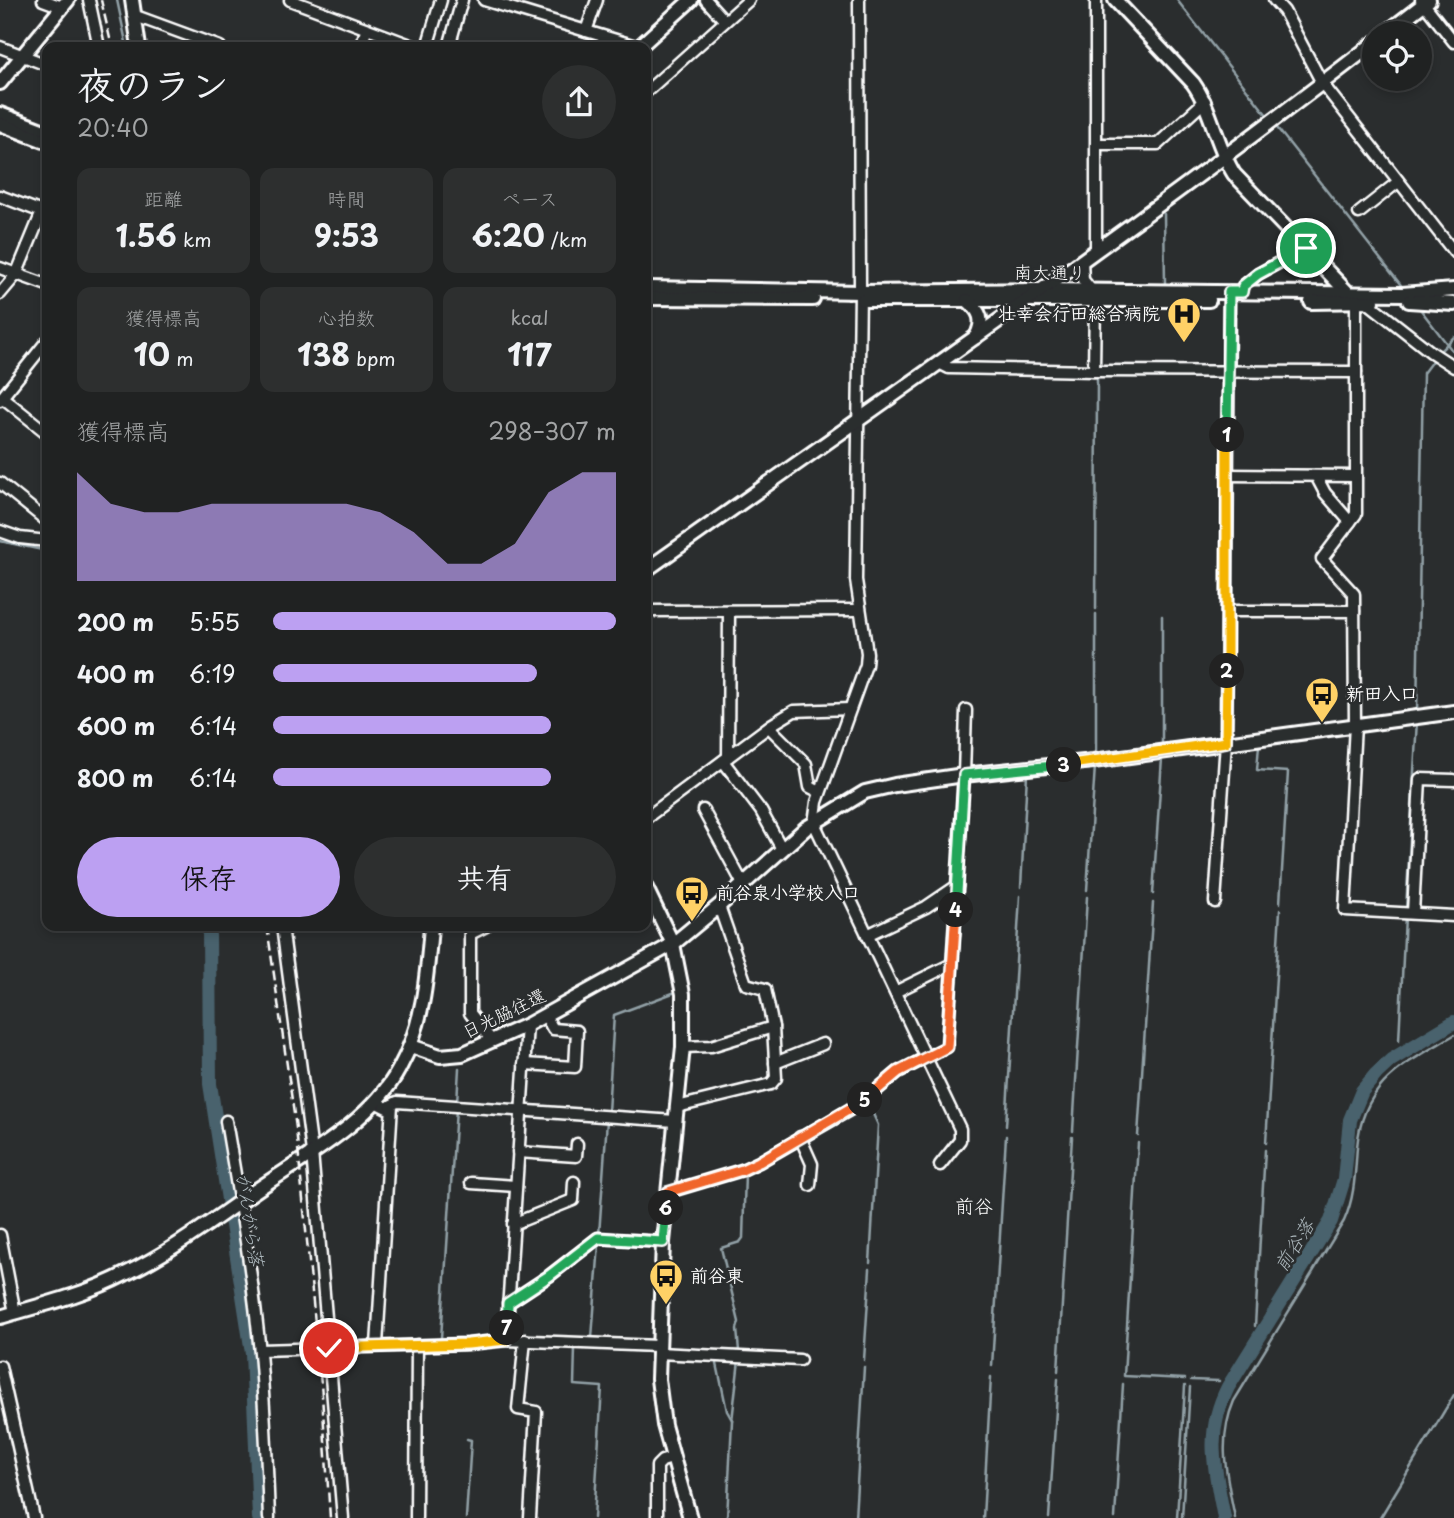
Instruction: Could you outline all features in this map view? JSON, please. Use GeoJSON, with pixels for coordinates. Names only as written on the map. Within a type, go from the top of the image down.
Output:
{"type":"FeatureCollection","features":[{"type":"Feature","properties":{"kind":"street"},"geometry":{"type":"LineString","coordinates":[[0,83],[65,4],[43,0]]}},
{"type":"Feature","properties":{"kind":"street"},"geometry":{"type":"LineString","coordinates":[[89,0],[98,42]]}},
{"type":"Feature","properties":{"kind":"street"},"geometry":{"type":"LineString","coordinates":[[132,0],[138,42]]}},
{"type":"Feature","properties":{"kind":"street"},"geometry":{"type":"LineString","coordinates":[[289,0],[402,42]]}},
{"type":"Feature","properties":{"kind":"street"},"geometry":{"type":"LineString","coordinates":[[428,42],[441,0]]}},
{"type":"Feature","properties":{"kind":"street"},"geometry":{"type":"LineString","coordinates":[[450,42],[462,0]]}},
{"type":"Feature","properties":{"kind":"street"},"geometry":{"type":"LineString","coordinates":[[484,0],[622,42]]}},
{"type":"Feature","properties":{"kind":"street"},"geometry":{"type":"LineString","coordinates":[[586,31],[597,0]]}},
{"type":"Feature","properties":{"kind":"street"},"geometry":{"type":"LineString","coordinates":[[645,42],[691,0]]}},
{"type":"Feature","properties":{"kind":"street"},"geometry":{"type":"LineString","coordinates":[[706,0],[725,21]]}},
{"type":"Feature","properties":{"kind":"street"},"geometry":{"type":"LineString","coordinates":[[651,88],[749,0]]}},
{"type":"Feature","properties":{"kind":"street"},"geometry":{"type":"LineString","coordinates":[[859,0],[860,296],[856,580],[867,653],[866,664],[820,792],[814,823],[960,1129],[960,1140],[940,1165]]}},
{"type":"Feature","properties":{"kind":"street"},"geometry":{"type":"LineString","coordinates":[[1096,251],[1097,0]]}},
{"type":"Feature","properties":{"kind":"street"},"geometry":{"type":"LineString","coordinates":[[1115,0],[1194,83],[1205,101],[1224,158],[1234,174],[1357,299],[1454,367]]}},
{"type":"Feature","properties":{"kind":"street"},"geometry":{"type":"LineString","coordinates":[[1274,0],[1284,11],[1322,83],[1454,252]]}},
{"type":"Feature","properties":{"kind":"street"},"geometry":{"type":"LineString","coordinates":[[1401,21],[1425,1],[1454,42]]}},
{"type":"Feature","properties":{"kind":"street"},"geometry":{"type":"LineString","coordinates":[[132,15],[206,42]]}},
{"type":"Feature","properties":{"kind":"street"},"geometry":{"type":"LineString","coordinates":[[362,42],[367,29]]}},
{"type":"Feature","properties":{"kind":"street"},"geometry":{"type":"LineString","coordinates":[[0,47],[42,63]]}},
{"type":"Feature","properties":{"kind":"street"},"geometry":{"type":"LineString","coordinates":[[651,566],[1096,251],[1224,158],[1362,52]]}},
{"type":"Feature","properties":{"kind":"street"},"geometry":{"type":"LineString","coordinates":[[1097,144],[1158,144],[1205,101]]}},
{"type":"Feature","properties":{"kind":"street"},"geometry":{"type":"LineString","coordinates":[[0,114],[42,130]]}},
{"type":"Feature","properties":{"kind":"street"},"geometry":{"type":"LineString","coordinates":[[0,124],[42,140]]}},
{"type":"Feature","properties":{"kind":"street"},"geometry":{"type":"LineString","coordinates":[[1359,213],[1398,182]]}},
{"type":"Feature","properties":{"kind":"street"},"geometry":{"type":"LineString","coordinates":[[0,197],[42,212]]}},
{"type":"Feature","properties":{"kind":"street"},"geometry":{"type":"LineString","coordinates":[[0,294],[16,275],[42,219]]}},
{"type":"Feature","properties":{"kind":"street"},"geometry":{"type":"LineString","coordinates":[[1215,902],[1226,742],[1227,372],[1233,295],[1258,274],[1306,248]]}},
{"type":"Feature","properties":{"kind":"street"},"geometry":{"type":"LineString","coordinates":[[1082,261],[1083,280],[1093,295],[1094,371]]}},
{"type":"Feature","properties":{"kind":"street"},"geometry":{"type":"LineString","coordinates":[[0,268],[42,283]]}},
{"type":"Feature","properties":{"kind":"street","name":"南大通り"},"geometry":{"type":"LineString","coordinates":[[651,288],[967,300],[1027,300],[1093,295],[1233,295],[1357,299],[1410,297],[1454,290]]}},
{"type":"Feature","properties":{"kind":"street","name":"南大通り"},"geometry":{"type":"LineString","coordinates":[[651,298],[860,296],[1041,290],[1093,295]]}},
{"type":"Feature","properties":{"kind":"street","name":"南大通り"},"geometry":{"type":"LineString","coordinates":[[1357,299],[1410,297],[1454,304]]}},
{"type":"Feature","properties":{"kind":"street"},"geometry":{"type":"LineString","coordinates":[[1357,299],[1356,514],[1322,559],[1354,594],[1355,725],[1345,910],[1454,916]]}},
{"type":"Feature","properties":{"kind":"street"},"geometry":{"type":"LineString","coordinates":[[967,300],[979,313],[982,321],[976,337]]}},
{"type":"Feature","properties":{"kind":"street"},"geometry":{"type":"LineString","coordinates":[[42,350],[1,399],[42,429]]}},
{"type":"Feature","properties":{"kind":"street"},"geometry":{"type":"LineString","coordinates":[[939,363],[949,368],[1356,372]]}},
{"type":"Feature","properties":{"kind":"street"},"geometry":{"type":"LineString","coordinates":[[1227,475],[1356,476]]}},
{"type":"Feature","properties":{"kind":"street"},"geometry":{"type":"LineString","coordinates":[[1316,476],[1325,493],[1350,522]]}},
{"type":"Feature","properties":{"kind":"street"},"geometry":{"type":"LineString","coordinates":[[0,483],[42,517]]}},
{"type":"Feature","properties":{"kind":"street"},"geometry":{"type":"LineString","coordinates":[[0,531],[20,538],[42,540]]}},
{"type":"Feature","properties":{"kind":"street"},"geometry":{"type":"LineString","coordinates":[[651,611],[859,610]]}},
{"type":"Feature","properties":{"kind":"street"},"geometry":{"type":"LineString","coordinates":[[729,611],[726,759],[761,811],[782,849]]}},
{"type":"Feature","properties":{"kind":"street"},"geometry":{"type":"LineString","coordinates":[[1227,611],[1354,611]]}},
{"type":"Feature","properties":{"kind":"street"},"geometry":{"type":"LineString","coordinates":[[651,814],[794,711],[850,709]]}},
{"type":"Feature","properties":{"kind":"street"},"geometry":{"type":"LineString","coordinates":[[668,1192],[742,1170],[860,1104],[898,1072],[947,1047],[964,775],[965,710]]}},
{"type":"Feature","properties":{"kind":"street","name":"日光脇往還"},"geometry":{"type":"LineString","coordinates":[[411,1046],[446,1057],[462,1054],[527,1025],[673,944],[814,823],[866,792],[964,775],[1093,761],[1454,712]]}},
{"type":"Feature","properties":{"kind":"street"},"geometry":{"type":"LineString","coordinates":[[769,727],[806,764],[810,787],[820,792]]}},
{"type":"Feature","properties":{"kind":"street"},"geometry":{"type":"LineString","coordinates":[[1408,913],[1420,779],[1454,780]]}},
{"type":"Feature","properties":{"kind":"street"},"geometry":{"type":"LineString","coordinates":[[703,810],[744,884]]}},
{"type":"Feature","properties":{"kind":"street"},"geometry":{"type":"LineString","coordinates":[[867,935],[926,907],[957,886]]}},
{"type":"Feature","properties":{"kind":"street"},"geometry":{"type":"LineString","coordinates":[[651,898],[673,944],[683,995],[683,1047],[663,1242],[658,1349],[660,1399],[672,1458],[690,1518]]}},
{"type":"Feature","properties":{"kind":"street"},"geometry":{"type":"LineString","coordinates":[[677,1107],[771,1084],[776,1078],[773,1027],[765,989],[746,984],[719,906]]}},
{"type":"Feature","properties":{"kind":"street"},"geometry":{"type":"LineString","coordinates":[[283,931],[312,1152],[343,1518]]}},
{"type":"Feature","properties":{"kind":"street"},"geometry":{"type":"LineString","coordinates":[[0,1317],[125,1275],[237,1203],[355,1121],[375,1102],[398,1071],[411,1046],[422,1012],[430,931]]}},
{"type":"Feature","properties":{"kind":"street"},"geometry":{"type":"LineString","coordinates":[[470,931],[470,1013],[492,1041]]}},
{"type":"Feature","properties":{"kind":"street"},"geometry":{"type":"LineString","coordinates":[[895,992],[952,964]]}},
{"type":"Feature","properties":{"kind":"street"},"geometry":{"type":"LineString","coordinates":[[524,1064],[575,1067],[577,1031],[553,1029],[545,1014]]}},
{"type":"Feature","properties":{"kind":"street"},"geometry":{"type":"LineString","coordinates":[[506,1340],[527,1025]]}},
{"type":"Feature","properties":{"kind":"street"},"geometry":{"type":"LineString","coordinates":[[683,1047],[711,1046],[773,1027]]}},
{"type":"Feature","properties":{"kind":"street"},"geometry":{"type":"LineString","coordinates":[[775,1063],[822,1044]]}},
{"type":"Feature","properties":{"kind":"street"},"geometry":{"type":"LineString","coordinates":[[375,1102],[387,1108],[397,1101],[675,1121]]}},
{"type":"Feature","properties":{"kind":"street"},"geometry":{"type":"LineString","coordinates":[[377,1345],[392,1105]]}},
{"type":"Feature","properties":{"kind":"street"},"geometry":{"type":"LineString","coordinates":[[226,1121],[260,1350],[269,1518]]}},
{"type":"Feature","properties":{"kind":"street"},"geometry":{"type":"LineString","coordinates":[[800,1137],[812,1164],[810,1185]]}},
{"type":"Feature","properties":{"kind":"street"},"geometry":{"type":"LineString","coordinates":[[518,1153],[576,1156],[577,1144]]}},
{"type":"Feature","properties":{"kind":"street"},"geometry":{"type":"LineString","coordinates":[[513,1224],[573,1200],[574,1182]]}},
{"type":"Feature","properties":{"kind":"street"},"geometry":{"type":"LineString","coordinates":[[471,1183],[516,1186]]}},
{"type":"Feature","properties":{"kind":"street"},"geometry":{"type":"LineString","coordinates":[[508,1303],[549,1276],[598,1238],[663,1242]]}},
{"type":"Feature","properties":{"kind":"street"},"geometry":{"type":"LineString","coordinates":[[1,1241],[15,1313]]}},
{"type":"Feature","properties":{"kind":"street"},"geometry":{"type":"LineString","coordinates":[[260,1350],[525,1340],[800,1360]]}},
{"type":"Feature","properties":{"kind":"street"},"geometry":{"type":"LineString","coordinates":[[525,1340],[518,1409],[537,1412],[530,1518]]}},
{"type":"Feature","properties":{"kind":"street"},"geometry":{"type":"LineString","coordinates":[[416,1518],[417,1345]]}},
{"type":"Feature","properties":{"kind":"street"},"geometry":{"type":"LineString","coordinates":[[0,1366],[34,1518]]}},
{"type":"Feature","properties":{"kind":"street"},"geometry":{"type":"LineString","coordinates":[[657,1518],[657,1466],[672,1458]]}},
{"type":"Feature","properties":{"kind":"waterway","name":"がんがら落"},"geometry":{"type":"LineString","coordinates":[[117,0],[126,42]]}},
{"type":"Feature","properties":{"kind":"waterway"},"geometry":{"type":"LineString","coordinates":[[1177,0],[1270,119]]}},
{"type":"Feature","properties":{"kind":"waterway"},"geometry":{"type":"LineString","coordinates":[[1101,76],[1101,108]]}},
{"type":"Feature","properties":{"kind":"waterway"},"geometry":{"type":"LineString","coordinates":[[1274,124],[1404,289]]}},
{"type":"Feature","properties":{"kind":"waterway"},"geometry":{"type":"LineString","coordinates":[[1164,214],[1165,284]]}},
{"type":"Feature","properties":{"kind":"waterway"},"geometry":{"type":"LineString","coordinates":[[1417,305],[1454,353]]}},
{"type":"Feature","properties":{"kind":"waterway"},"geometry":{"type":"LineString","coordinates":[[1099,334],[1099,367]]}},
{"type":"Feature","properties":{"kind":"waterway"},"geometry":{"type":"LineString","coordinates":[[1439,352],[1454,337]]}},
{"type":"Feature","properties":{"kind":"waterway"},"geometry":{"type":"LineString","coordinates":[[1417,714],[1423,373],[1435,357]]}},
{"type":"Feature","properties":{"kind":"waterway"},"geometry":{"type":"LineString","coordinates":[[1096,609],[1097,377]]}},
{"type":"Feature","properties":{"kind":"waterway"},"geometry":{"type":"LineString","coordinates":[[0,541],[42,550]]}},
{"type":"Feature","properties":{"kind":"waterway"},"geometry":{"type":"LineString","coordinates":[[1096,614],[1096,754]]}},
{"type":"Feature","properties":{"kind":"waterway"},"geometry":{"type":"LineString","coordinates":[[1162,616],[1162,746]]}},
{"type":"Feature","properties":{"kind":"waterway"},"geometry":{"type":"LineString","coordinates":[[1406,909],[1417,720]]}},
{"type":"Feature","properties":{"kind":"waterway"},"geometry":{"type":"LineString","coordinates":[[1259,745],[1257,770],[1288,772],[1280,903]]}},
{"type":"Feature","properties":{"kind":"waterway"},"geometry":{"type":"LineString","coordinates":[[1153,894],[1162,758]]}},
{"type":"Feature","properties":{"kind":"waterway"},"geometry":{"type":"LineString","coordinates":[[1087,890],[1095,766]]}},
{"type":"Feature","properties":{"kind":"waterway"},"geometry":{"type":"LineString","coordinates":[[1021,887],[1027,774]]}},
{"type":"Feature","properties":{"kind":"waterway"},"geometry":{"type":"LineString","coordinates":[[1006,1126],[1020,896]]}},
{"type":"Feature","properties":{"kind":"waterway"},"geometry":{"type":"LineString","coordinates":[[1073,1131],[1087,897]]}},
{"type":"Feature","properties":{"kind":"waterway"},"geometry":{"type":"LineString","coordinates":[[1138,1136],[1153,903]]}},
{"type":"Feature","properties":{"kind":"waterway"},"geometry":{"type":"LineString","coordinates":[[1266,1143],[1280,910]]}},
{"type":"Feature","properties":{"kind":"waterway"},"geometry":{"type":"LineString","coordinates":[[1399,1041],[1405,916]]}},
{"type":"Feature","properties":{"kind":"waterway","name":"がんがら落"},"geometry":{"type":"LineString","coordinates":[[209,931],[210,1084],[252,1353],[259,1518]]}},
{"type":"Feature","properties":{"kind":"waterway"},"geometry":{"type":"LineString","coordinates":[[608,1112],[614,1015],[673,993]]}},
{"type":"Feature","properties":{"kind":"waterway","name":"前谷落"},"geometry":{"type":"LineString","coordinates":[[1224,1518],[1214,1452],[1216,1420],[1221,1404],[1228,1387],[1331,1221],[1344,1179],[1350,1120],[1362,1091],[1391,1060],[1454,1022]]}},
{"type":"Feature","properties":{"kind":"waterway"},"geometry":{"type":"LineString","coordinates":[[1235,1518],[1225,1459],[1226,1430],[1234,1401],[1344,1221],[1352,1194],[1361,1125],[1377,1091],[1403,1066],[1454,1035]]}},
{"type":"Feature","properties":{"kind":"waterway"},"geometry":{"type":"LineString","coordinates":[[457,1103],[459,1068]]}},
{"type":"Feature","properties":{"kind":"waterway"},"geometry":{"type":"LineString","coordinates":[[868,1103],[878,1125],[870,1263]]}},
{"type":"Feature","properties":{"kind":"waterway"},"geometry":{"type":"LineString","coordinates":[[441,1338],[456,1109]]}},
{"type":"Feature","properties":{"kind":"waterway"},"geometry":{"type":"LineString","coordinates":[[599,1235],[607,1120]]}},
{"type":"Feature","properties":{"kind":"waterway"},"geometry":{"type":"LineString","coordinates":[[992,1366],[1006,1136]]}},
{"type":"Feature","properties":{"kind":"waterway"},"geometry":{"type":"LineString","coordinates":[[1058,1371],[1072,1137]]}},
{"type":"Feature","properties":{"kind":"waterway"},"geometry":{"type":"LineString","coordinates":[[1138,1143],[1124,1376],[1185,1379]]}},
{"type":"Feature","properties":{"kind":"waterway"},"geometry":{"type":"LineString","coordinates":[[1255,1326],[1265,1150]]}},
{"type":"Feature","properties":{"kind":"waterway"},"geometry":{"type":"LineString","coordinates":[[704,1351],[739,1351],[739,1322],[721,1248],[740,1242],[743,1238],[745,1173]]}},
{"type":"Feature","properties":{"kind":"waterway"},"geometry":{"type":"LineString","coordinates":[[592,1338],[599,1244]]}},
{"type":"Feature","properties":{"kind":"waterway"},"geometry":{"type":"LineString","coordinates":[[864,1360],[870,1269]]}},
{"type":"Feature","properties":{"kind":"waterway"},"geometry":{"type":"LineString","coordinates":[[455,1349],[518,1345]]}},
{"type":"Feature","properties":{"kind":"waterway"},"geometry":{"type":"LineString","coordinates":[[575,1347],[574,1385],[602,1387],[594,1518]]}},
{"type":"Feature","properties":{"kind":"waterway"},"geometry":{"type":"LineString","coordinates":[[597,1348],[649,1352]]}},
{"type":"Feature","properties":{"kind":"waterway"},"geometry":{"type":"LineString","coordinates":[[716,1359],[727,1411],[732,1420]]}},
{"type":"Feature","properties":{"kind":"waterway"},"geometry":{"type":"LineString","coordinates":[[727,1518],[732,1421],[739,1360]]}},
{"type":"Feature","properties":{"kind":"waterway"},"geometry":{"type":"LineString","coordinates":[[855,1518],[864,1367]]}},
{"type":"Feature","properties":{"kind":"waterway"},"geometry":{"type":"LineString","coordinates":[[983,1518],[991,1377]]}},
{"type":"Feature","properties":{"kind":"waterway"},"geometry":{"type":"LineString","coordinates":[[1049,1518],[1058,1379]]}},
{"type":"Feature","properties":{"kind":"waterway"},"geometry":{"type":"LineString","coordinates":[[1191,1380],[1219,1381]]}},
{"type":"Feature","properties":{"kind":"waterway"},"geometry":{"type":"LineString","coordinates":[[1115,1518],[1123,1384]]}},
{"type":"Feature","properties":{"kind":"waterway"},"geometry":{"type":"LineString","coordinates":[[1177,1518],[1185,1386]]}},
{"type":"Feature","properties":{"kind":"waterway"},"geometry":{"type":"LineString","coordinates":[[1182,1518],[1190,1387]]}},
{"type":"Feature","properties":{"kind":"waterway"},"geometry":{"type":"LineString","coordinates":[[1380,1518],[1454,1395]]}},
{"type":"Feature","properties":{"kind":"waterway"},"geometry":{"type":"LineString","coordinates":[[466,1518],[471,1440],[467,1439]]}},
{"type":"Feature","properties":{"kind":"railway"},"geometry":{"type":"LineString","coordinates":[[101,0],[111,42]]}},
{"type":"Feature","properties":{"kind":"railway"},"geometry":{"type":"LineString","coordinates":[[268,931],[296,1128],[322,1395],[330,1518]]}},
{"type":"Feature","properties":{"kind":"place","name":"壮幸会行田総合病院"},"geometry":{"type":"Point","coordinates":[1184,344]}},
{"type":"Feature","properties":{"kind":"place","name":"新田入口"},"geometry":{"type":"Point","coordinates":[1322,724]}},
{"type":"Feature","properties":{"kind":"place","name":"前谷泉小学校入口"},"geometry":{"type":"Point","coordinates":[692,923]}},
{"type":"Feature","properties":{"kind":"place","name":"前谷東"},"geometry":{"type":"Point","coordinates":[666,1306]}},
{"type":"Feature","properties":{"kind":"district","name":"前谷"},"geometry":{"type":"Point","coordinates":[974,1206]}},
{"type":"Feature","properties":{"kind":"route"},"geometry":{"type":"LineString","coordinates":[[329,1348],[468,1344],[506,1340],[508,1303],[549,1276],[598,1238],[663,1242],[668,1192],[742,1170],[759,1162],[860,1104],[898,1072],[947,1047],[964,775],[1093,761],[1226,742],[1229,292],[1242,292],[1243,286],[1258,274],[1306,248]]}}]}
